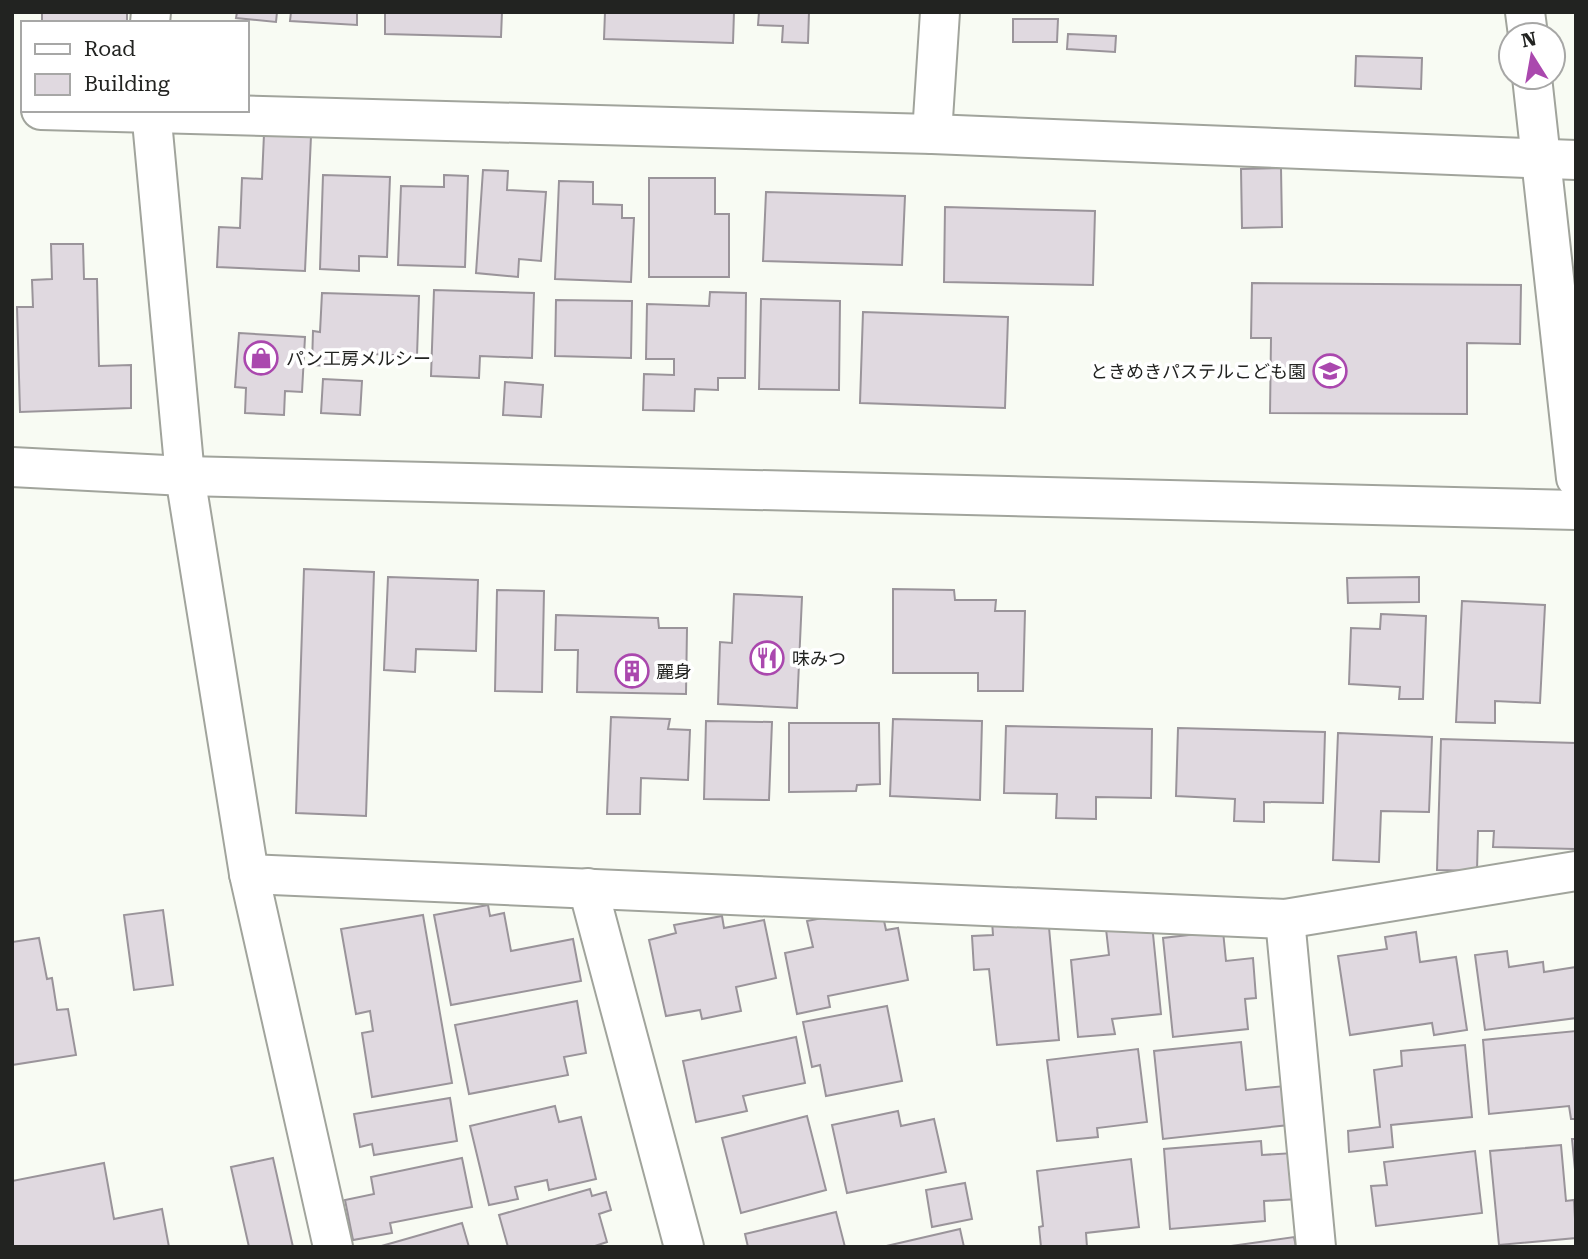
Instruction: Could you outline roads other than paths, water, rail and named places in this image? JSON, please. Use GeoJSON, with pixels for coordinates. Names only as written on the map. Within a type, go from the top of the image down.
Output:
{"type":"FeatureCollection","features":[{"type":"Feature","properties":{"kind":"street"},"geometry":{"type":"LineString","coordinates":[[932,134],[940,12]]}},
{"type":"Feature","properties":{"kind":"street"},"geometry":{"type":"LineString","coordinates":[[1537,91],[1559,160],[1576,478]]}},
{"type":"Feature","properties":{"kind":"street"},"geometry":{"type":"LineString","coordinates":[[114,112],[932,134],[1559,160]]}},
{"type":"Feature","properties":{"kind":"street"},"geometry":{"type":"LineString","coordinates":[[151,113],[185,476],[249,874],[333,1247]]}},
{"type":"Feature","properties":{"kind":"street"},"geometry":{"type":"LineString","coordinates":[[12,467],[185,476],[1576,510]]}},
{"type":"Feature","properties":{"kind":"street"},"geometry":{"type":"LineString","coordinates":[[249,874],[1285,919],[1576,871]]}},
{"type":"Feature","properties":{"kind":"street"},"geometry":{"type":"LineString","coordinates":[[589,888],[684,1247]]}},
{"type":"Feature","properties":{"kind":"street"},"geometry":{"type":"LineString","coordinates":[[1285,919],[1317,1247]]}},
{"type":"Feature","properties":{"kind":"place","name":"パン工房メルシー"},"geometry":{"type":"Point","coordinates":[261,358]}},
{"type":"Feature","properties":{"kind":"place","name":"ときめきパステルこども園"},"geometry":{"type":"Point","coordinates":[1330,371]}},
{"type":"Feature","properties":{"kind":"place","name":"味みつ"},"geometry":{"type":"Point","coordinates":[767,658]}},
{"type":"Feature","properties":{"kind":"place","name":"麗身"},"geometry":{"type":"Point","coordinates":[632,671]}}]}
